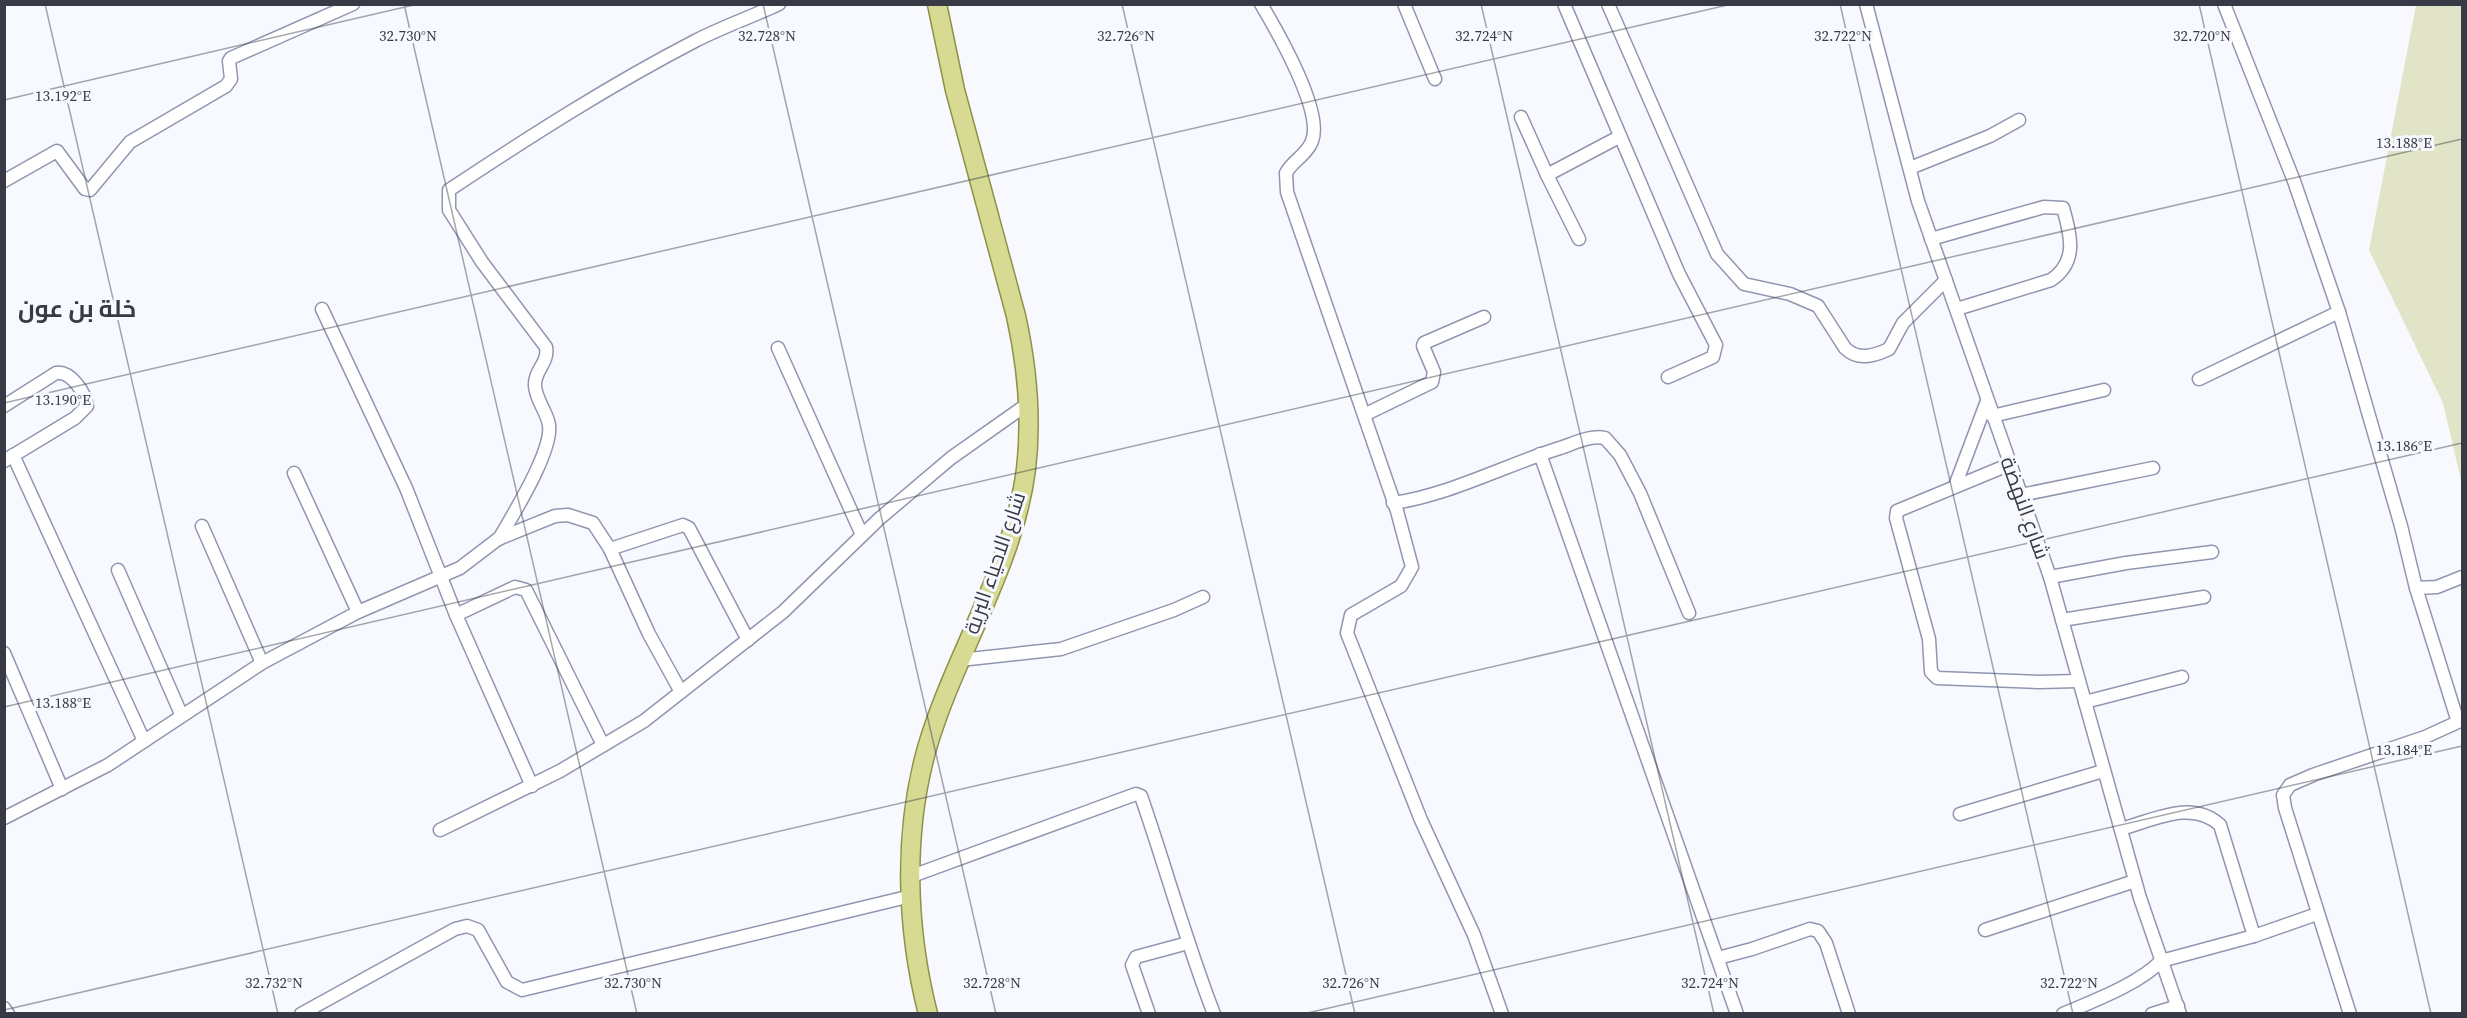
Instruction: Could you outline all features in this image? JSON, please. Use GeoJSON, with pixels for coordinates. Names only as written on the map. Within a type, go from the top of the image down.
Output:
{"type":"FeatureCollection","features":[{"type":"Feature","properties":{"kind":"main road","name":"شارع الاحياء البرية"},"geometry":{"type":"LineString","coordinates":[[928,1014],[917,970],[910,896],[917,792],[934,726],[994,578],[1017,506],[1026,470],[1029,403],[1022,344],[955,90],[937,4]]}},
{"type":"Feature","properties":{"kind":"street"},"geometry":{"type":"LineString","coordinates":[[4,181],[57,151],[86,189],[90,190],[130,142],[226,86],[232,76],[230,59],[353,4]]}},
{"type":"Feature","properties":{"kind":"street"},"geometry":{"type":"LineString","coordinates":[[498,539],[525,492],[545,449],[550,426],[535,387],[538,372],[547,354],[546,347],[482,262],[449,210],[449,190],[507,151],[633,75],[697,40],[779,4]]}},
{"type":"Feature","properties":{"kind":"street"},"geometry":{"type":"LineString","coordinates":[[1261,4],[1281,39],[1310,107],[1313,120],[1313,140],[1286,173],[1287,192],[1394,503],[1412,567],[1409,576],[1401,586],[1357,610],[1347,623],[1347,633],[1420,820],[1474,935],[1502,1014]]}},
{"type":"Feature","properties":{"kind":"street"},"geometry":{"type":"LineString","coordinates":[[1404,4],[1435,79]]}},
{"type":"Feature","properties":{"kind":"street"},"geometry":{"type":"LineString","coordinates":[[1564,4],[1679,274],[1716,345],[1713,357],[1668,377]]}},
{"type":"Feature","properties":{"kind":"street"},"geometry":{"type":"LineString","coordinates":[[1608,4],[1717,254],[1744,284],[1790,294],[1818,306],[1845,348],[1851,354],[1865,357],[1889,349],[1903,323],[1946,280]]}},
{"type":"Feature","properties":{"kind":"street","name":"شارع النهضة"},"geometry":{"type":"LineString","coordinates":[[1866,4],[1931,239],[1957,309],[2008,465],[2050,577],[2135,881],[2179,1010]]}},
{"type":"Feature","properties":{"kind":"street"},"geometry":{"type":"LineString","coordinates":[[2224,4],[2294,181],[2339,312],[2401,526],[2415,588],[2460,727],[2313,775],[2285,790],[2285,808],[2350,1014]]}},
{"type":"Feature","properties":{"kind":"street"},"geometry":{"type":"LineString","coordinates":[[1521,117],[1579,239]]}},
{"type":"Feature","properties":{"kind":"street"},"geometry":{"type":"LineString","coordinates":[[1910,168],[1981,140],[2019,120]]}},
{"type":"Feature","properties":{"kind":"street"},"geometry":{"type":"LineString","coordinates":[[1547,175],[1619,137]]}},
{"type":"Feature","properties":{"kind":"street"},"geometry":{"type":"LineString","coordinates":[[1931,239],[2044,207],[2063,208],[2071,248],[2068,262],[2061,273],[2051,280],[1957,309]]}},
{"type":"Feature","properties":{"kind":"street"},"geometry":{"type":"LineString","coordinates":[[322,309],[366,399],[442,575],[456,615],[532,786]]}},
{"type":"Feature","properties":{"kind":"street"},"geometry":{"type":"LineString","coordinates":[[2199,379],[2339,312]]}},
{"type":"Feature","properties":{"kind":"street"},"geometry":{"type":"LineString","coordinates":[[1364,415],[1432,382],[1434,372],[1423,346],[1424,343],[1484,317]]}},
{"type":"Feature","properties":{"kind":"street"},"geometry":{"type":"LineString","coordinates":[[778,348],[862,535]]}},
{"type":"Feature","properties":{"kind":"street"},"geometry":{"type":"LineString","coordinates":[[4,406],[56,373],[62,372],[68,374],[86,399],[87,406],[75,417],[9,458],[144,741]]}},
{"type":"Feature","properties":{"kind":"street"},"geometry":{"type":"LineString","coordinates":[[1992,416],[2104,390]]}},
{"type":"Feature","properties":{"kind":"street"},"geometry":{"type":"LineString","coordinates":[[1955,486],[1988,401]]}},
{"type":"Feature","properties":{"kind":"street"},"geometry":{"type":"LineString","coordinates":[[440,830],[532,786],[644,721],[783,612],[862,535],[951,458],[1029,403]]}},
{"type":"Feature","properties":{"kind":"street"},"geometry":{"type":"LineString","coordinates":[[1394,503],[1437,492],[1540,454],[1598,437],[1611,442],[1640,493],[1689,613]]}},
{"type":"Feature","properties":{"kind":"street"},"geometry":{"type":"LineString","coordinates":[[1540,454],[1737,1014]]}},
{"type":"Feature","properties":{"kind":"street"},"geometry":{"type":"LineString","coordinates":[[2008,465],[1897,511],[1896,518],[1929,639],[1932,676],[2039,682],[2078,681]]}},
{"type":"Feature","properties":{"kind":"street"},"geometry":{"type":"LineString","coordinates":[[2021,495],[2153,468]]}},
{"type":"Feature","properties":{"kind":"street"},"geometry":{"type":"LineString","coordinates":[[294,473],[358,612]]}},
{"type":"Feature","properties":{"kind":"street"},"geometry":{"type":"LineString","coordinates":[[4,818],[108,765],[181,714],[262,663],[358,612],[460,568],[498,539],[544,519],[568,515],[593,523],[610,549],[649,634],[681,692]]}},
{"type":"Feature","properties":{"kind":"street"},"geometry":{"type":"LineString","coordinates":[[610,549],[683,525],[689,528],[748,640]]}},
{"type":"Feature","properties":{"kind":"street"},"geometry":{"type":"LineString","coordinates":[[202,526],[262,663]]}},
{"type":"Feature","properties":{"kind":"street"},"geometry":{"type":"LineString","coordinates":[[2050,577],[2126,563],[2212,552]]}},
{"type":"Feature","properties":{"kind":"street"},"geometry":{"type":"LineString","coordinates":[[118,570],[181,714]]}},
{"type":"Feature","properties":{"kind":"street"},"geometry":{"type":"LineString","coordinates":[[2415,588],[2437,587],[2463,578]]}},
{"type":"Feature","properties":{"kind":"street"},"geometry":{"type":"LineString","coordinates":[[456,615],[515,587],[526,590],[603,745]]}},
{"type":"Feature","properties":{"kind":"street"},"geometry":{"type":"LineString","coordinates":[[960,660],[1060,649],[1174,610],[1203,597]]}},
{"type":"Feature","properties":{"kind":"street"},"geometry":{"type":"LineString","coordinates":[[2062,620],[2204,597]]}},
{"type":"Feature","properties":{"kind":"street"},"geometry":{"type":"LineString","coordinates":[[4,653],[62,789]]}},
{"type":"Feature","properties":{"kind":"street"},"geometry":{"type":"LineString","coordinates":[[2085,702],[2182,677]]}},
{"type":"Feature","properties":{"kind":"street"},"geometry":{"type":"LineString","coordinates":[[1960,814],[2103,771]]}},
{"type":"Feature","properties":{"kind":"street"},"geometry":{"type":"LineString","coordinates":[[912,876],[1136,794],[1141,796],[1188,943],[1214,1014]]}},
{"type":"Feature","properties":{"kind":"street"},"geometry":{"type":"LineString","coordinates":[[2121,829],[2189,811],[2211,817],[2220,825],[2254,936]]}},
{"type":"Feature","properties":{"kind":"street"},"geometry":{"type":"LineString","coordinates":[[1985,930],[2135,881]]}},
{"type":"Feature","properties":{"kind":"street"},"geometry":{"type":"LineString","coordinates":[[301,1014],[455,929],[467,926],[478,930],[507,982],[522,990],[910,896]]}},
{"type":"Feature","properties":{"kind":"street"},"geometry":{"type":"LineString","coordinates":[[2063,1014],[2100,998],[2153,969],[2161,961],[2254,936],[2317,914]]}},
{"type":"Feature","properties":{"kind":"street"},"geometry":{"type":"LineString","coordinates":[[1718,958],[1810,929],[1818,931],[1826,943],[1849,1014]]}},
{"type":"Feature","properties":{"kind":"street"},"geometry":{"type":"LineString","coordinates":[[1149,1014],[1132,965],[1133,961],[1136,957],[1188,943]]}},
{"type":"Feature","properties":{"kind":"street"},"geometry":{"type":"LineString","coordinates":[[4,1008],[8,1014]]}},
{"type":"Feature","properties":{"kind":"street"},"geometry":{"type":"LineString","coordinates":[[2152,1014],[2179,1010]]}},
{"type":"Feature","properties":{"kind":"green space"},"geometry":{"type":"Polygon","coordinates":[[[2416,5],[2462,5],[2462,485],[2443,403],[2369,250],[2416,5]]]}},
{"type":"Feature","properties":{"kind":"district","name":"خلة بن عون"},"geometry":{"type":"Point","coordinates":[77,309]}}]}
